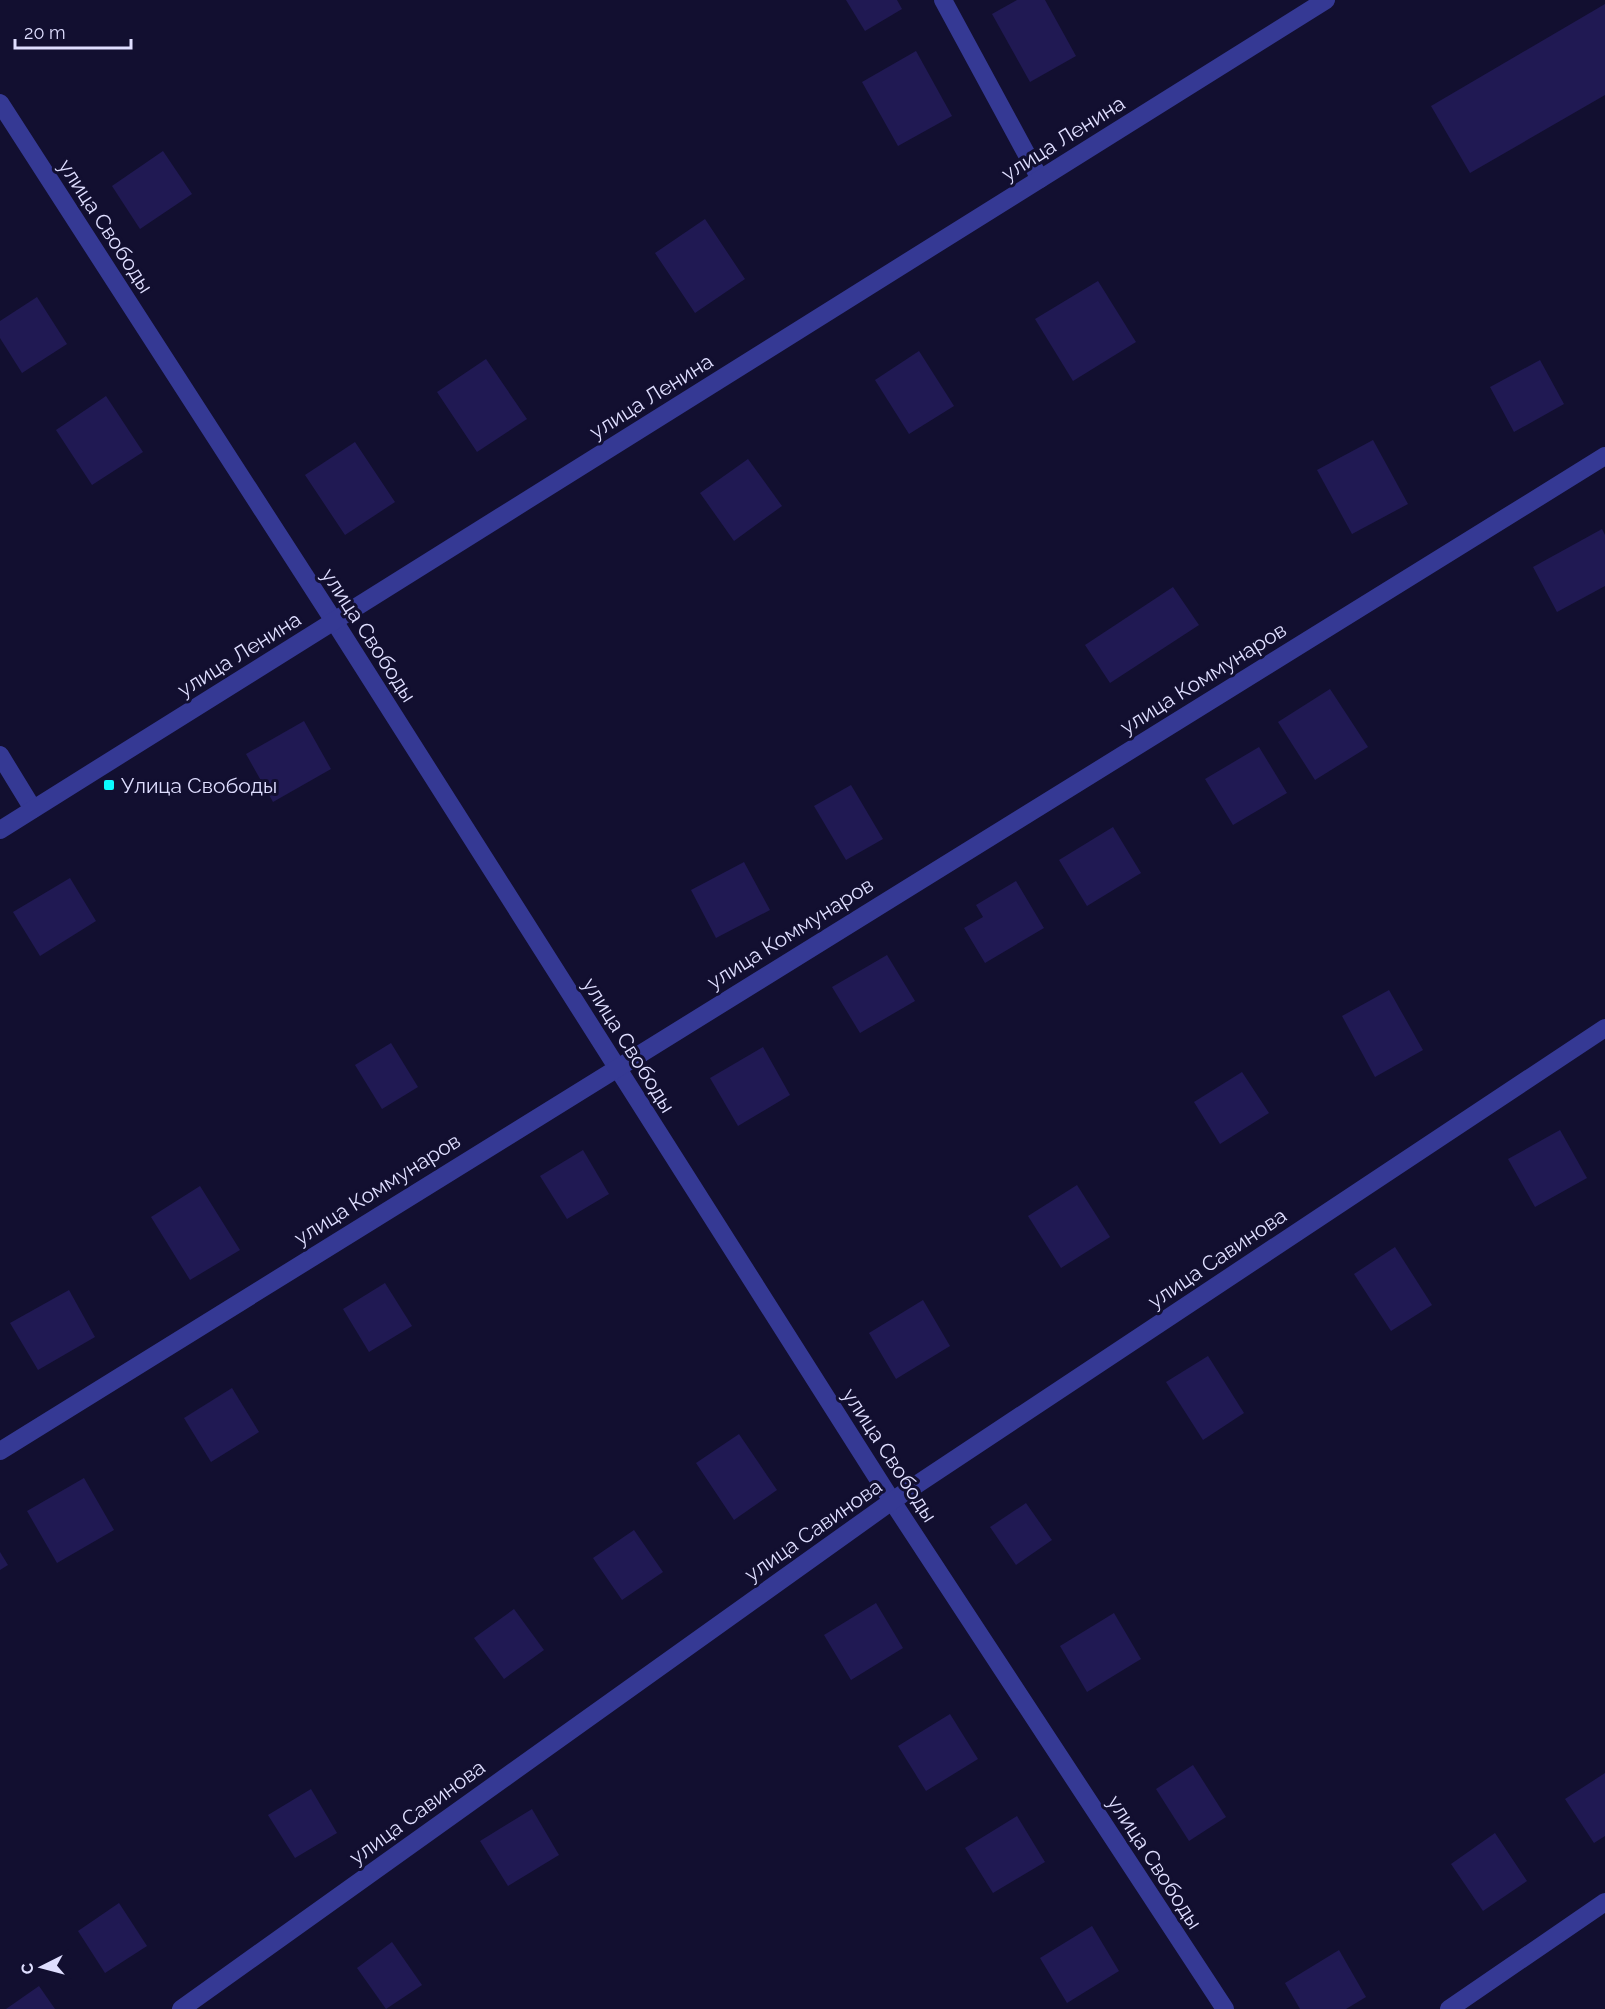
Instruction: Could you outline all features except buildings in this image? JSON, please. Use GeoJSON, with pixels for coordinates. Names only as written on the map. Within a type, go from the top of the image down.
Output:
{"type":"FeatureCollection","features":[{"type":"Feature","properties":{"kind":"street"},"geometry":{"type":"LineString","coordinates":[[943,0],[1040,179]]}},
{"type":"Feature","properties":{"kind":"street","name":"улица Ленина"},"geometry":{"type":"LineString","coordinates":[[0,830],[1326,0]]}},
{"type":"Feature","properties":{"kind":"street","name":"улица Свободы"},"geometry":{"type":"LineString","coordinates":[[0,103],[334,621],[892,1501],[1225,2009]]}},
{"type":"Feature","properties":{"kind":"street","name":"улица Коммунаров"},"geometry":{"type":"LineString","coordinates":[[0,1451],[616,1066],[1605,456]]}},
{"type":"Feature","properties":{"kind":"street"},"geometry":{"type":"LineString","coordinates":[[0,755],[33,809]]}},
{"type":"Feature","properties":{"kind":"street","name":"улица Савинова"},"geometry":{"type":"LineString","coordinates":[[181,2009],[892,1501],[1605,1028]]}},
{"type":"Feature","properties":{"kind":"street"},"geometry":{"type":"LineString","coordinates":[[1449,2009],[1605,1902]]}},
{"type":"Feature","properties":{"kind":"place","name":"Улица Свободы"},"geometry":{"type":"Point","coordinates":[109,785]}}]}
